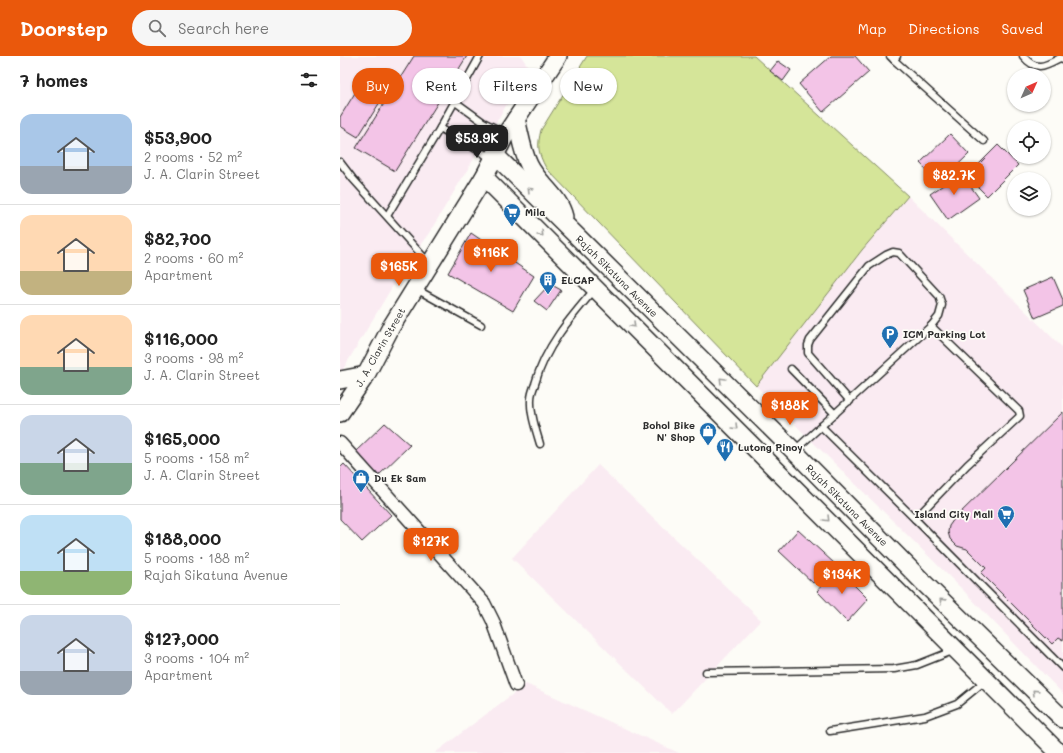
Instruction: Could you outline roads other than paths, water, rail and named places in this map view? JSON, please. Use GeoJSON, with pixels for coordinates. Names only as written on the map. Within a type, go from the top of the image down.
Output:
{"type":"FeatureCollection","features":[{"type":"Feature","properties":{"kind":"main road","name":"J. A. Clarin Street"},"geometry":{"type":"LineString","coordinates":[[340,413],[366,375],[391,327],[484,177],[506,134],[558,56]]}},
{"type":"Feature","properties":{"kind":"main road"},"geometry":{"type":"LineString","coordinates":[[516,119],[529,166],[557,201],[563,213],[566,225]]}},
{"type":"Feature","properties":{"kind":"main road","name":"Rajah Sikatuna Avenue"},"geometry":{"type":"LineString","coordinates":[[494,158],[566,225],[794,450],[925,584],[1063,719]]}},
{"type":"Feature","properties":{"kind":"main road"},"geometry":{"type":"LineString","coordinates":[[484,177],[1060,753]]}},
{"type":"Feature","properties":{"kind":"main road"},"geometry":{"type":"LineString","coordinates":[[340,380],[366,375]]}},
{"type":"Feature","properties":{"kind":"main road"},"geometry":{"type":"LineString","coordinates":[[720,412],[736,393]]}},
{"type":"Feature","properties":{"kind":"street"},"geometry":{"type":"LineString","coordinates":[[340,443],[484,603],[493,621],[516,685]]}},
{"type":"Feature","properties":{"kind":"lane"},"geometry":{"type":"LineString","coordinates":[[471,72],[480,56]]}},
{"type":"Feature","properties":{"kind":"lane"},"geometry":{"type":"LineString","coordinates":[[1023,56],[1034,66],[1042,67],[1060,58],[1063,59]]}},
{"type":"Feature","properties":{"kind":"lane"},"geometry":{"type":"LineString","coordinates":[[894,57],[984,141]]}},
{"type":"Feature","properties":{"kind":"lane"},"geometry":{"type":"LineString","coordinates":[[387,216],[440,128],[452,104]]}},
{"type":"Feature","properties":{"kind":"lane"},"geometry":{"type":"LineString","coordinates":[[458,104],[483,122],[506,134]]}},
{"type":"Feature","properties":{"kind":"lane"},"geometry":{"type":"LineString","coordinates":[[440,128],[494,158]]}},
{"type":"Feature","properties":{"kind":"lane"},"geometry":{"type":"LineString","coordinates":[[340,162],[353,179],[430,265]]}},
{"type":"Feature","properties":{"kind":"lane"},"geometry":{"type":"LineString","coordinates":[[794,450],[850,401],[931,326],[939,316],[942,305],[939,296],[899,253],[893,252],[886,255],[869,266],[821,324],[808,345],[808,353],[850,401]]}},
{"type":"Feature","properties":{"kind":"lane"},"geometry":{"type":"LineString","coordinates":[[415,288],[481,325]]}},
{"type":"Feature","properties":{"kind":"lane"},"geometry":{"type":"LineString","coordinates":[[540,444],[533,420],[531,399],[538,373],[547,351],[571,317],[596,288]]}},
{"type":"Feature","properties":{"kind":"lane"},"geometry":{"type":"LineString","coordinates":[[916,519],[967,465],[1020,416],[1019,411],[931,326]]}},
{"type":"Feature","properties":{"kind":"lane"},"geometry":{"type":"LineString","coordinates":[[791,369],[835,414]]}},
{"type":"Feature","properties":{"kind":"lane"},"geometry":{"type":"LineString","coordinates":[[821,426],[916,519],[1063,668]]}},
{"type":"Feature","properties":{"kind":"lane"},"geometry":{"type":"LineString","coordinates":[[706,672],[894,669],[917,665],[956,650]]}},
{"type":"Feature","properties":{"kind":"lane"},"geometry":{"type":"LineString","coordinates":[[830,731],[925,716],[957,704],[986,680]]}},
{"type":"Feature","properties":{"kind":"place","name":"Mila"},"geometry":{"type":"Point","coordinates":[512,227]}},
{"type":"Feature","properties":{"kind":"place","name":"ELCAP"},"geometry":{"type":"Point","coordinates":[548,295]}},
{"type":"Feature","properties":{"kind":"place","name":"ICM Parking Lot"},"geometry":{"type":"Point","coordinates":[890,349]}},
{"type":"Feature","properties":{"kind":"place","name":"Bohol Bike N' Shop"},"geometry":{"type":"Point","coordinates":[708,446]}},
{"type":"Feature","properties":{"kind":"place","name":"Lutong Pinoy"},"geometry":{"type":"Point","coordinates":[725,462]}},
{"type":"Feature","properties":{"kind":"place","name":"Du Ek Sam"},"geometry":{"type":"Point","coordinates":[361,493]}},
{"type":"Feature","properties":{"kind":"place","name":"Island City Mall"},"geometry":{"type":"Point","coordinates":[1006,529]}}]}
